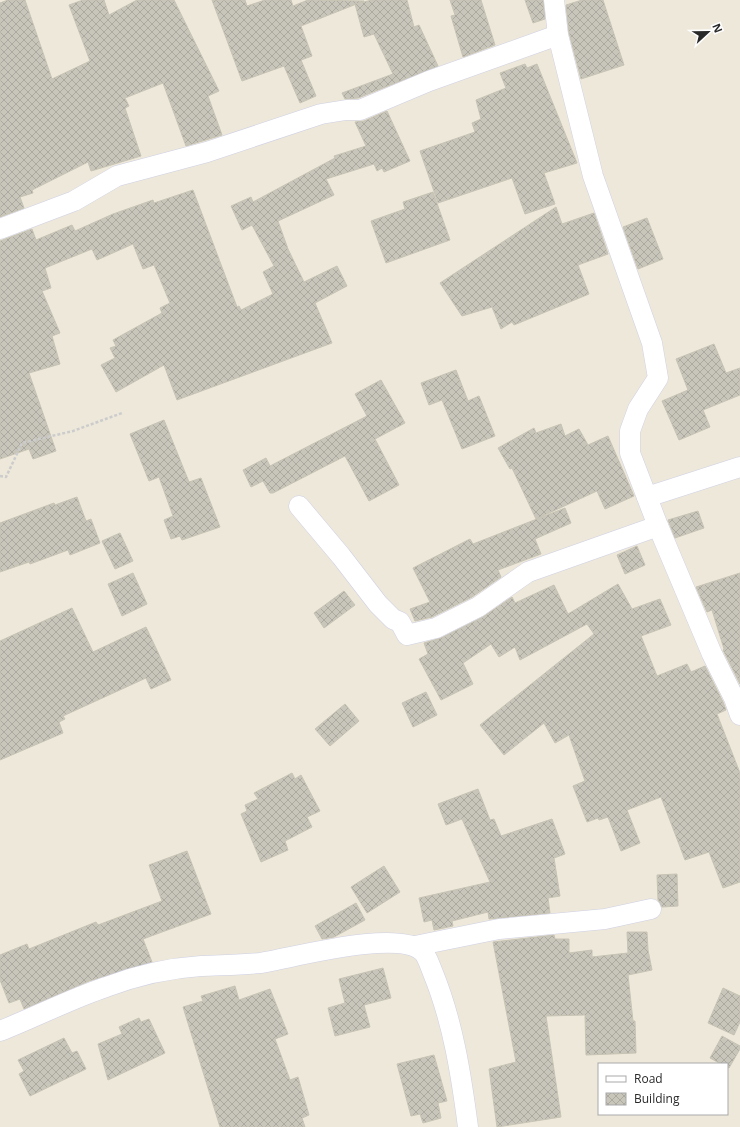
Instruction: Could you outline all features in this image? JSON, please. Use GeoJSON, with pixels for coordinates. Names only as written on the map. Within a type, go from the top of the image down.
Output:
{"type":"FeatureCollection","features":[{"type":"Feature","properties":{"kind":"street"},"geometry":{"type":"LineString","coordinates":[[554,0],[558,35],[593,176],[652,343],[656,360],[658,378],[638,409],[630,431],[630,453],[658,526],[712,654],[734,698],[740,715]]}},
{"type":"Feature","properties":{"kind":"street"},"geometry":{"type":"LineString","coordinates":[[0,229],[74,201],[117,176],[207,152],[321,114],[346,110],[360,110],[429,81],[558,35]]}},
{"type":"Feature","properties":{"kind":"street"},"geometry":{"type":"LineString","coordinates":[[648,497],[740,466]]}},
{"type":"Feature","properties":{"kind":"street"},"geometry":{"type":"LineString","coordinates":[[299,506],[341,556],[378,604],[393,619],[400,622],[407,635],[436,628],[478,607],[528,572],[658,526]]}},
{"type":"Feature","properties":{"kind":"street"},"geometry":{"type":"LineString","coordinates":[[0,1031],[106,987],[146,976],[199,966],[259,963],[341,946],[383,944],[415,946],[499,930],[605,919],[651,909]]}},
{"type":"Feature","properties":{"kind":"street"},"geometry":{"type":"LineString","coordinates":[[415,946],[423,952],[429,963],[439,987],[452,1030],[468,1127]]}},
{"type":"Feature","properties":{"kind":"path"},"geometry":{"type":"LineString","coordinates":[[0,476],[6,477],[22,443],[73,431],[122,413]]}},
{"type":"Feature","properties":{"kind":"building"},"geometry":{"type":"Polygon","coordinates":[[[8,0],[25,0],[52,79],[90,61],[69,5],[83,0],[104,0],[109,15],[137,0],[174,0],[219,91],[208,96],[222,135],[186,146],[163,83],[125,98],[129,106],[125,108],[141,156],[91,171],[88,162],[32,190],[33,193],[20,197],[24,208],[0,217],[0,3],[8,0]]]}},
{"type":"Feature","properties":{"kind":"building"},"geometry":{"type":"Polygon","coordinates":[[[212,0],[245,0],[247,6],[265,0],[291,0],[293,6],[308,0],[364,1],[301,26],[312,56],[301,60],[316,96],[300,103],[284,66],[242,81],[212,0]]]}},
{"type":"Feature","properties":{"kind":"building"},"geometry":{"type":"Polygon","coordinates":[[[372,0],[407,0],[414,27],[419,25],[438,66],[358,98],[345,99],[342,93],[393,74],[374,34],[364,37],[355,4],[372,0]]]}},
{"type":"Feature","properties":{"kind":"building"},"geometry":{"type":"Polygon","coordinates":[[[450,0],[481,0],[495,45],[463,57],[451,16],[455,15],[450,0]]]}},
{"type":"Feature","properties":{"kind":"building"},"geometry":{"type":"Polygon","coordinates":[[[525,0],[543,0],[545,19],[533,23],[525,0]]]}},
{"type":"Feature","properties":{"kind":"building"},"geometry":{"type":"Polygon","coordinates":[[[582,0],[603,0],[624,65],[581,79],[569,33],[566,5],[582,0]]]}},
{"type":"Feature","properties":{"kind":"building"},"geometry":{"type":"Polygon","coordinates":[[[525,64],[527,68],[537,64],[577,163],[544,173],[555,204],[525,214],[512,178],[438,203],[420,151],[475,132],[472,123],[481,119],[476,100],[506,88],[500,73],[525,64]]]}},
{"type":"Feature","properties":{"kind":"building"},"geometry":{"type":"Polygon","coordinates":[[[387,111],[410,161],[384,172],[382,168],[377,171],[374,164],[326,179],[334,195],[278,221],[288,249],[304,282],[337,266],[347,286],[315,303],[332,343],[177,400],[164,365],[116,392],[101,365],[115,358],[110,348],[116,346],[113,340],[162,313],[160,308],[170,303],[154,265],[143,269],[133,244],[97,260],[92,249],[45,268],[51,288],[42,291],[60,333],[52,336],[60,364],[29,373],[56,451],[33,459],[29,449],[0,459],[0,241],[32,229],[36,240],[72,225],[75,231],[113,214],[153,200],[154,203],[193,190],[237,307],[239,306],[241,310],[273,294],[263,272],[274,266],[252,225],[242,230],[231,206],[251,197],[253,202],[335,158],[334,156],[366,146],[355,122],[364,121],[387,111]]]}},
{"type":"Feature","properties":{"kind":"building"},"geometry":{"type":"Polygon","coordinates":[[[433,192],[450,240],[386,263],[371,221],[405,209],[403,202],[433,192]]]}},
{"type":"Feature","properties":{"kind":"building"},"geometry":{"type":"Polygon","coordinates":[[[556,207],[562,224],[594,213],[608,254],[578,265],[589,294],[514,325],[512,322],[501,329],[492,307],[462,316],[440,283],[556,207]]]}},
{"type":"Feature","properties":{"kind":"building"},"geometry":{"type":"Polygon","coordinates":[[[647,218],[663,259],[638,269],[623,227],[647,218]]]}},
{"type":"Feature","properties":{"kind":"building"},"geometry":{"type":"Polygon","coordinates":[[[714,344],[726,373],[740,368],[740,395],[703,410],[710,427],[679,440],[662,401],[688,390],[676,359],[714,344]]]}},
{"type":"Feature","properties":{"kind":"building"},"geometry":{"type":"Polygon","coordinates":[[[456,370],[468,401],[479,396],[495,436],[462,449],[442,400],[429,405],[421,383],[456,370]]]}},
{"type":"Feature","properties":{"kind":"building"},"geometry":{"type":"Polygon","coordinates":[[[381,380],[405,423],[375,439],[399,485],[369,501],[345,456],[273,493],[270,493],[263,481],[251,487],[243,470],[266,458],[270,466],[367,416],[355,394],[381,380]]]}},
{"type":"Feature","properties":{"kind":"building"},"geometry":{"type":"Polygon","coordinates":[[[164,420],[189,482],[201,478],[220,527],[182,540],[180,536],[171,539],[164,520],[173,516],[159,477],[149,481],[130,434],[164,420]]]}},
{"type":"Feature","properties":{"kind":"building"},"geometry":{"type":"Polygon","coordinates":[[[561,424],[565,436],[579,429],[588,445],[608,436],[634,496],[605,509],[597,491],[536,519],[512,468],[510,469],[498,448],[534,428],[536,433],[561,424]]]}},
{"type":"Feature","properties":{"kind":"building"},"geometry":{"type":"Polygon","coordinates":[[[77,497],[86,521],[91,519],[100,543],[70,555],[68,550],[30,564],[29,562],[0,572],[0,523],[54,503],[55,505],[77,497]]]}},
{"type":"Feature","properties":{"kind":"building"},"geometry":{"type":"Polygon","coordinates":[[[565,508],[571,523],[535,539],[541,554],[498,570],[501,577],[472,597],[432,617],[415,621],[410,609],[430,602],[413,568],[470,539],[473,544],[565,508]]]}},
{"type":"Feature","properties":{"kind":"building"},"geometry":{"type":"Polygon","coordinates":[[[698,511],[704,528],[675,538],[668,520],[698,511]]]}},
{"type":"Feature","properties":{"kind":"building"},"geometry":{"type":"Polygon","coordinates":[[[120,533],[133,561],[115,569],[102,541],[120,533]]]}},
{"type":"Feature","properties":{"kind":"building"},"geometry":{"type":"Polygon","coordinates":[[[637,546],[645,565],[625,574],[617,555],[637,546]]]}},
{"type":"Feature","properties":{"kind":"building"},"geometry":{"type":"Polygon","coordinates":[[[133,573],[147,604],[122,616],[108,584],[133,573]]]}},
{"type":"Feature","properties":{"kind":"building"},"geometry":{"type":"Polygon","coordinates":[[[740,573],[740,684],[723,650],[724,649],[712,610],[707,612],[696,587],[740,573]]]}},
{"type":"Feature","properties":{"kind":"building"},"geometry":{"type":"Polygon","coordinates":[[[618,584],[632,609],[660,599],[671,625],[641,636],[657,676],[687,664],[691,672],[705,666],[723,702],[726,710],[717,714],[740,773],[740,882],[723,888],[709,852],[685,860],[661,797],[627,810],[640,843],[621,851],[608,817],[599,820],[598,818],[587,822],[573,786],[585,781],[569,735],[555,743],[544,723],[504,755],[480,725],[594,634],[587,624],[520,660],[515,647],[499,657],[491,644],[463,663],[473,684],[441,700],[419,659],[428,654],[424,643],[441,638],[483,617],[512,597],[515,603],[554,585],[568,614],[618,584]]]}},
{"type":"Feature","properties":{"kind":"building"},"geometry":{"type":"Polygon","coordinates":[[[344,591],[355,605],[324,628],[314,613],[344,591]]]}},
{"type":"Feature","properties":{"kind":"building"},"geometry":{"type":"Polygon","coordinates":[[[72,608],[93,652],[146,627],[171,680],[151,689],[146,678],[63,716],[65,719],[59,722],[63,733],[0,760],[0,641],[72,608]]]}},
{"type":"Feature","properties":{"kind":"building"},"geometry":{"type":"Polygon","coordinates":[[[426,692],[437,715],[413,727],[402,703],[426,692]]]}},
{"type":"Feature","properties":{"kind":"building"},"geometry":{"type":"Polygon","coordinates":[[[345,704],[359,721],[330,746],[315,729],[345,704]]]}},
{"type":"Feature","properties":{"kind":"building"},"geometry":{"type":"Polygon","coordinates":[[[292,773],[295,779],[301,775],[320,811],[307,817],[312,827],[285,841],[288,850],[261,862],[241,814],[247,811],[245,805],[258,799],[254,793],[292,773]]]}},
{"type":"Feature","properties":{"kind":"building"},"geometry":{"type":"Polygon","coordinates":[[[478,789],[490,820],[494,819],[501,836],[552,819],[565,854],[554,858],[560,896],[548,898],[550,913],[489,919],[488,912],[452,921],[453,926],[434,930],[432,920],[424,922],[419,898],[490,882],[462,819],[446,825],[438,804],[478,789]]]}},
{"type":"Feature","properties":{"kind":"building"},"geometry":{"type":"Polygon","coordinates":[[[187,851],[211,914],[143,939],[152,962],[89,981],[24,1009],[20,999],[9,1003],[0,980],[0,955],[27,944],[29,949],[96,922],[98,925],[162,901],[149,865],[187,851]]]}},
{"type":"Feature","properties":{"kind":"building"},"geometry":{"type":"Polygon","coordinates":[[[384,866],[400,892],[367,913],[351,887],[384,866]]]}},
{"type":"Feature","properties":{"kind":"building"},"geometry":{"type":"Polygon","coordinates":[[[677,874],[678,906],[662,907],[658,900],[657,875],[677,874]]]}},
{"type":"Feature","properties":{"kind":"building"},"geometry":{"type":"Polygon","coordinates":[[[356,903],[365,920],[334,937],[322,939],[315,926],[356,903]]]}},
{"type":"Feature","properties":{"kind":"building"},"geometry":{"type":"Polygon","coordinates":[[[627,932],[647,932],[648,950],[652,970],[628,975],[633,1021],[635,1021],[636,1053],[586,1055],[585,1015],[546,1016],[561,1117],[497,1127],[489,1069],[516,1062],[493,942],[554,935],[555,939],[569,939],[569,953],[592,950],[592,957],[628,953],[627,932]]]}},
{"type":"Feature","properties":{"kind":"building"},"geometry":{"type":"Polygon","coordinates":[[[383,968],[391,998],[364,1005],[370,1027],[335,1036],[328,1008],[345,1003],[339,979],[383,968]]]}},
{"type":"Feature","properties":{"kind":"building"},"geometry":{"type":"Polygon","coordinates":[[[235,986],[239,1000],[270,989],[288,1034],[275,1039],[290,1080],[298,1077],[309,1115],[302,1118],[305,1127],[220,1127],[183,1007],[203,1001],[201,996],[235,986]]]}},
{"type":"Feature","properties":{"kind":"building"},"geometry":{"type":"Polygon","coordinates":[[[723,988],[740,996],[740,1022],[734,1035],[708,1023],[723,988]]]}},
{"type":"Feature","properties":{"kind":"building"},"geometry":{"type":"Polygon","coordinates":[[[139,1018],[141,1022],[149,1019],[165,1053],[108,1080],[98,1044],[122,1034],[119,1027],[139,1018]]]}},
{"type":"Feature","properties":{"kind":"building"},"geometry":{"type":"Polygon","coordinates":[[[722,1036],[740,1046],[740,1049],[729,1068],[728,1063],[719,1063],[710,1058],[722,1036]]]}},
{"type":"Feature","properties":{"kind":"building"},"geometry":{"type":"Polygon","coordinates":[[[64,1038],[72,1053],[77,1051],[86,1069],[30,1096],[19,1074],[24,1071],[18,1060],[64,1038]]]}},
{"type":"Feature","properties":{"kind":"building"},"geometry":{"type":"Polygon","coordinates":[[[434,1055],[447,1101],[438,1103],[441,1118],[423,1123],[420,1114],[411,1116],[397,1064],[434,1055]]]}}]}
